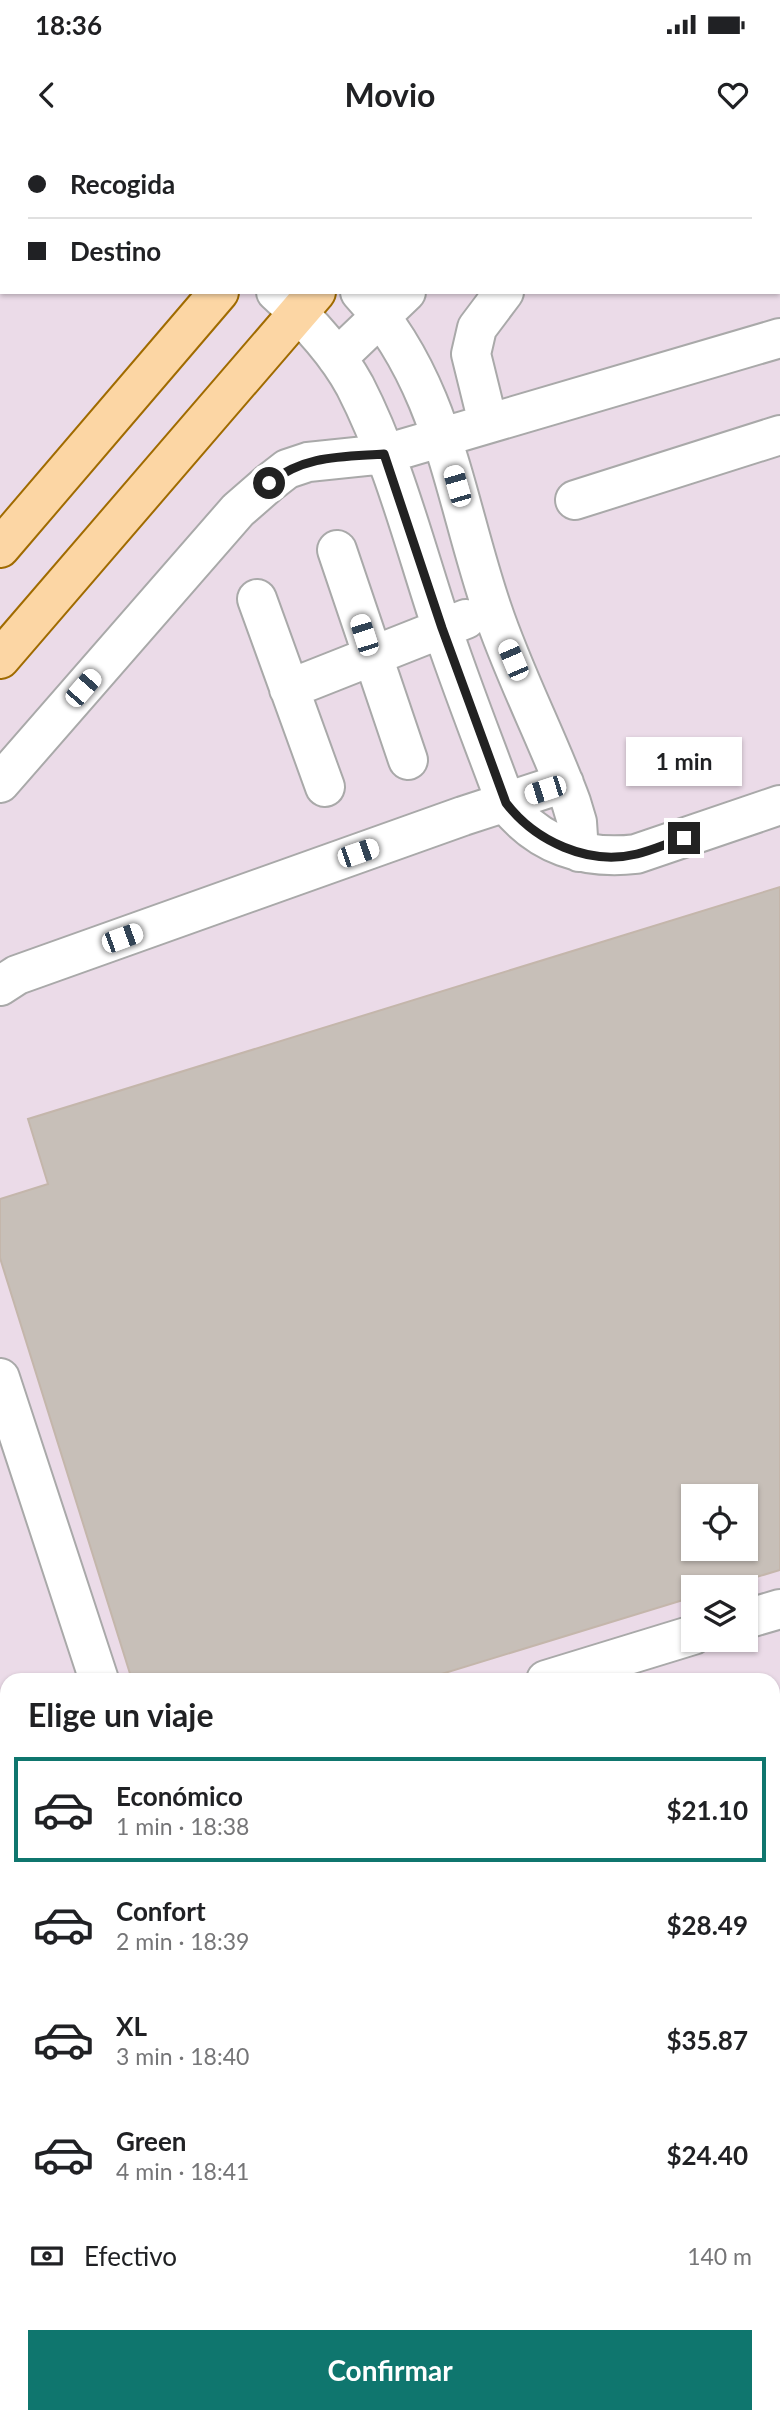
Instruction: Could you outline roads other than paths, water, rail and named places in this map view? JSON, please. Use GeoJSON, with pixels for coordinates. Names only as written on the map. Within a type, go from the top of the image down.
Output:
{"type":"FeatureCollection","features":[{"type":"Feature","properties":{"kind":"main road"},"geometry":{"type":"LineString","coordinates":[[0,548],[217,294]]}},
{"type":"Feature","properties":{"kind":"main road"},"geometry":{"type":"LineString","coordinates":[[0,659],[297,299]]}},
{"type":"Feature","properties":{"kind":"street"},"geometry":{"type":"LineString","coordinates":[[488,423],[471,354],[477,328],[502,294]]}},
{"type":"Feature","properties":{"kind":"street"},"geometry":{"type":"LineString","coordinates":[[297,299],[354,385],[384,454],[442,628],[506,803],[521,822],[579,852],[603,857],[636,854],[780,805]]}},
{"type":"Feature","properties":{"kind":"street"},"geometry":{"type":"LineString","coordinates":[[337,358],[383,300],[443,436],[492,610],[564,783],[577,822],[579,852]]}},
{"type":"Feature","properties":{"kind":"street"},"geometry":{"type":"LineString","coordinates":[[0,783],[238,510],[287,469],[308,462],[384,454],[780,338]]}},
{"type":"Feature","properties":{"kind":"street"},"geometry":{"type":"LineString","coordinates":[[576,500],[780,435]]}},
{"type":"Feature","properties":{"kind":"street"},"geometry":{"type":"LineString","coordinates":[[337,550],[408,760]]}},
{"type":"Feature","properties":{"kind":"street"},"geometry":{"type":"LineString","coordinates":[[257,599],[325,787]]}},
{"type":"Feature","properties":{"kind":"street"},"geometry":{"type":"LineString","coordinates":[[289,689],[492,610]]}},
{"type":"Feature","properties":{"kind":"street"},"geometry":{"type":"LineString","coordinates":[[0,986],[17,975],[564,783]]}},
{"type":"Feature","properties":{"kind":"street"},"geometry":{"type":"LineString","coordinates":[[0,1378],[97,1673]]}},
{"type":"Feature","properties":{"kind":"street"},"geometry":{"type":"LineString","coordinates":[[758,1615],[780,1609]]}},
{"type":"Feature","properties":{"kind":"street"},"geometry":{"type":"LineString","coordinates":[[569,1673],[681,1639]]}}]}
